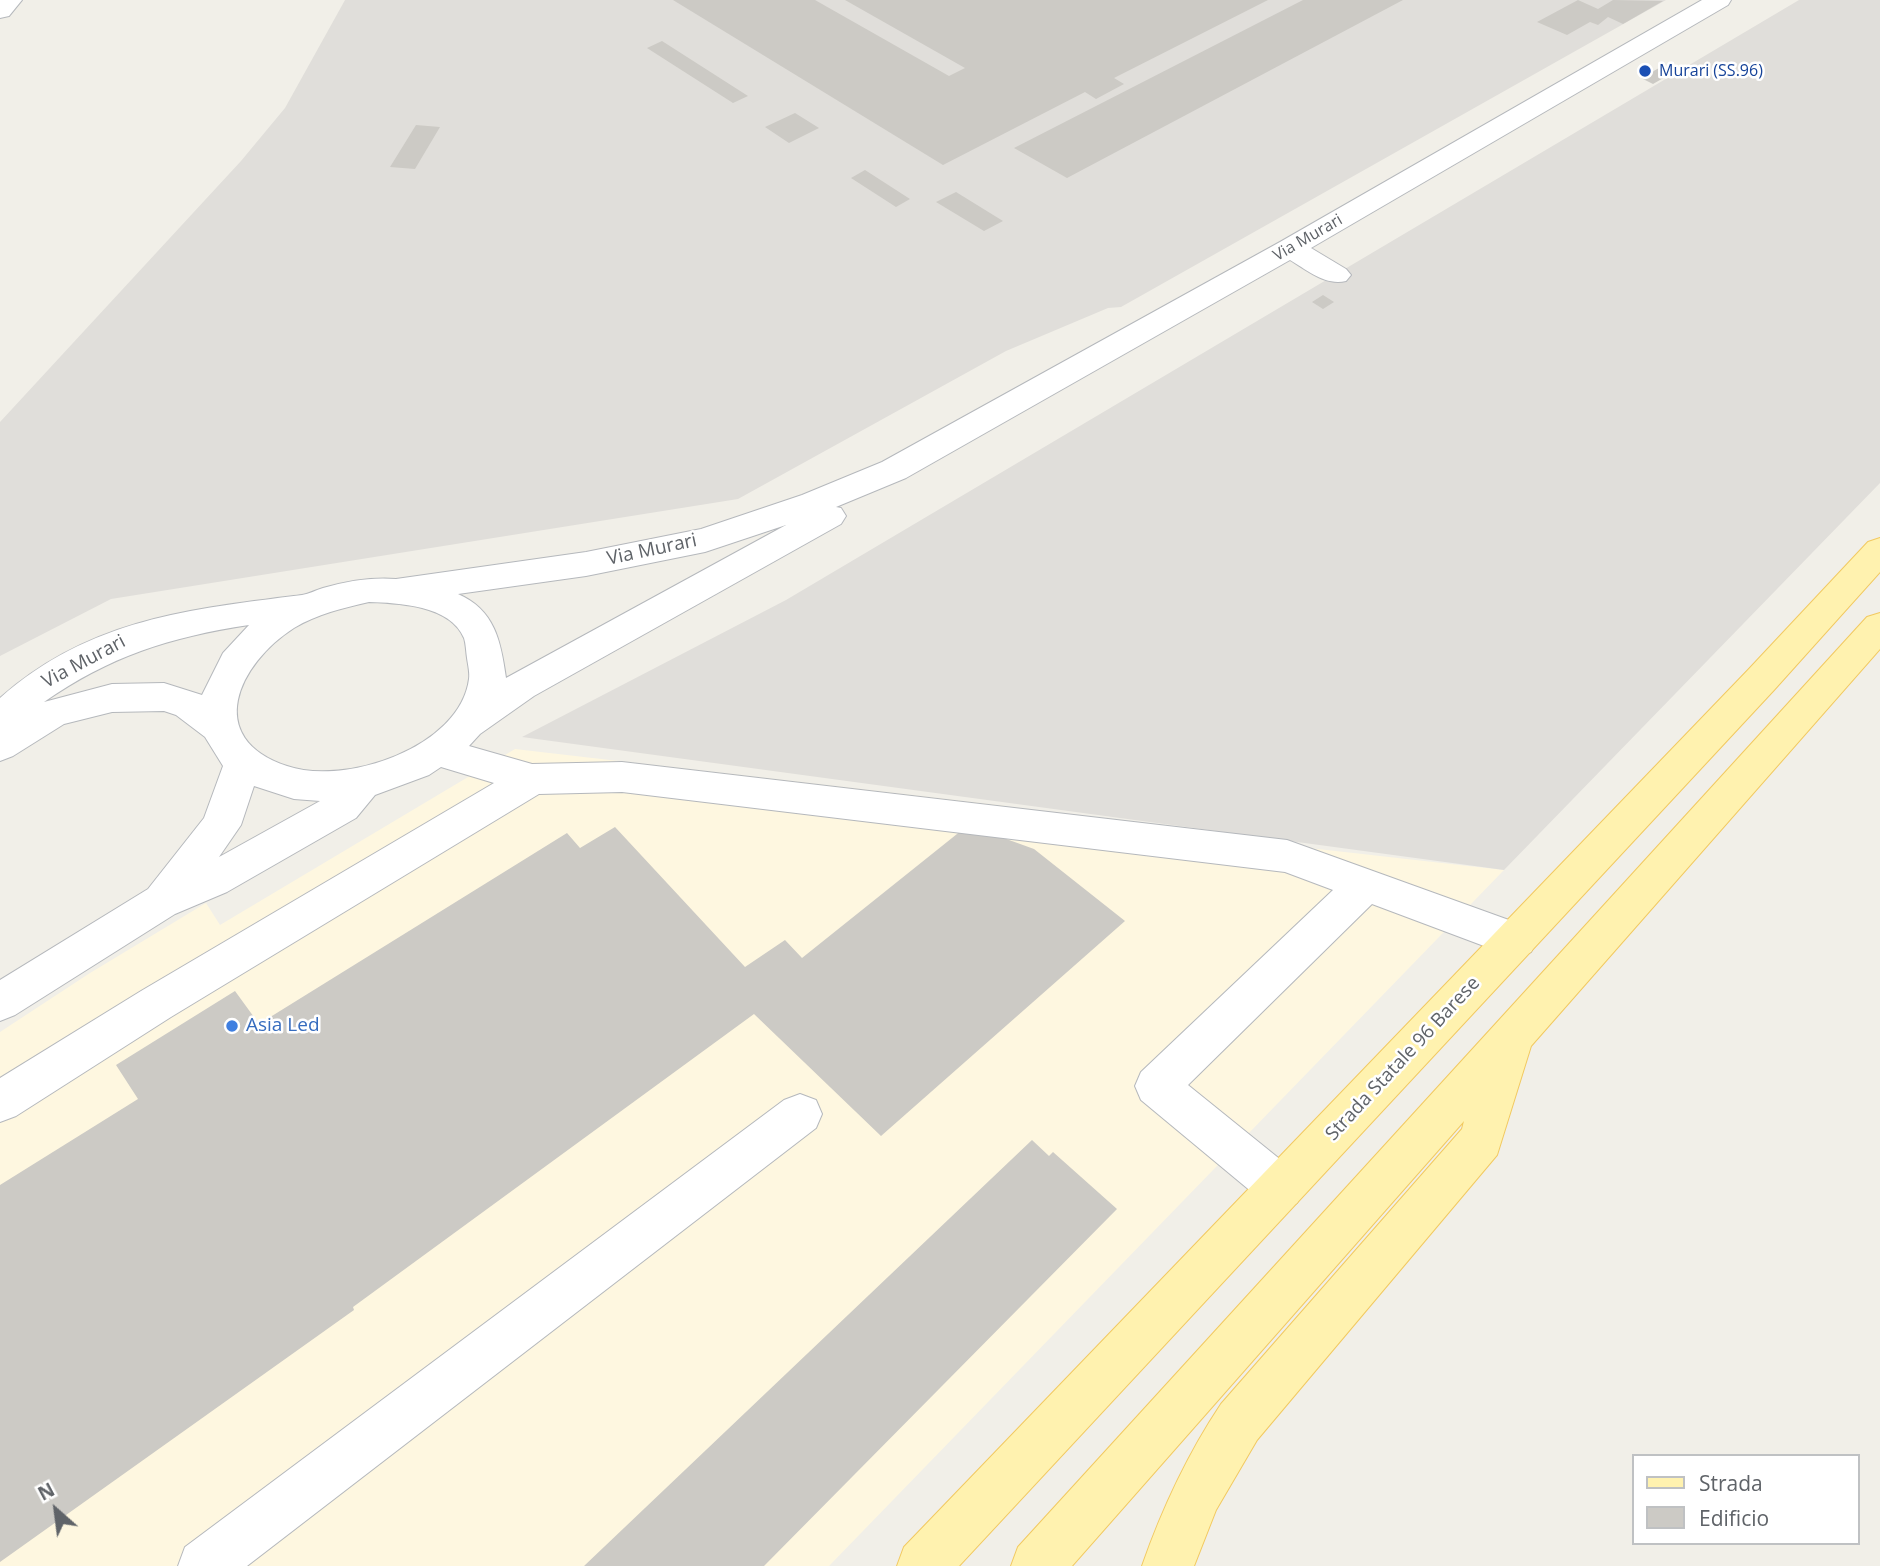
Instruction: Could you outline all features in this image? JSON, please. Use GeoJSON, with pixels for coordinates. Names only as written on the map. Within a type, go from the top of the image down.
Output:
{"type":"FeatureCollection","features":[{"type":"Feature","properties":{"kind":"main road","name":"Strada Statale 96 Barese"},"geometry":{"type":"LineString","coordinates":[[923,1566],[1516,940],[1880,550]]}},
{"type":"Feature","properties":{"kind":"main road"},"geometry":{"type":"LineString","coordinates":[[1037,1566],[1880,626]]}},
{"type":"Feature","properties":{"kind":"main road"},"geometry":{"type":"LineString","coordinates":[[1168,1566],[1186,1513],[1209,1466],[1239,1422],[1481,1140],[1512,1035]]}},
{"type":"Feature","properties":{"kind":"street"},"geometry":{"type":"LineString","coordinates":[[0,11],[10,0]]}},
{"type":"Feature","properties":{"kind":"street","name":"Via Murari"},"geometry":{"type":"LineString","coordinates":[[401,590],[586,564],[705,540],[814,503],[894,470],[1290,248],[1719,0]]}},
{"type":"Feature","properties":{"kind":"street"},"geometry":{"type":"LineString","coordinates":[[1290,248],[1336,275]]}},
{"type":"Feature","properties":{"kind":"street","name":"Via Murari"},"geometry":{"type":"LineString","coordinates":[[453,738],[521,686],[841,510],[894,470]]}},
{"type":"Feature","properties":{"kind":"street"},"geometry":{"type":"LineString","coordinates":[[369,590],[401,590],[435,598],[454,609],[464,615],[482,637],[490,664],[484,695],[453,738],[402,772],[361,785],[316,789],[275,781],[243,763],[228,747],[220,728],[219,695],[235,660],[265,630],[303,607],[336,596],[369,590]]}},
{"type":"Feature","properties":{"kind":"street","name":"Via Murari"},"geometry":{"type":"LineString","coordinates":[[0,719],[23,696],[62,669],[138,634],[227,614],[303,607]]}},
{"type":"Feature","properties":{"kind":"street","name":"Via Murari"},"geometry":{"type":"LineString","coordinates":[[0,746],[53,713],[112,698],[164,697],[189,705],[220,728]]}},
{"type":"Feature","properties":{"kind":"street"},"geometry":{"type":"LineString","coordinates":[[453,738],[532,779],[622,777],[1287,856],[1516,940]]}},
{"type":"Feature","properties":{"kind":"street"},"geometry":{"type":"LineString","coordinates":[[161,902],[221,825],[243,763]]}},
{"type":"Feature","properties":{"kind":"street"},"geometry":{"type":"LineString","coordinates":[[0,1102],[156,1004],[532,779]]}},
{"type":"Feature","properties":{"kind":"street"},"geometry":{"type":"LineString","coordinates":[[0,1002],[161,902],[213,880],[342,807],[361,785]]}},
{"type":"Feature","properties":{"kind":"street"},"geometry":{"type":"LineString","coordinates":[[1281,1188],[1157,1086],[1366,884]]}},
{"type":"Feature","properties":{"kind":"street"},"geometry":{"type":"LineString","coordinates":[[204,1566],[800,1114]]}},
{"type":"Feature","properties":{"kind":"shaded area"},"geometry":{"type":"Polygon","coordinates":[[[345,0],[1666,0],[1121,307],[1108,308],[1006,351],[738,499],[111,599],[0,656],[0,422],[241,161],[285,108],[345,0]]]}},
{"type":"Feature","properties":{"kind":"shaded area"},"geometry":{"type":"Polygon","coordinates":[[[1799,0],[1880,0],[1880,483],[1504,870],[522,737],[786,600],[1799,0]]]}},
{"type":"Feature","properties":{"kind":"shaded area"},"geometry":{"type":"Polygon","coordinates":[[[515,749],[1006,806],[1008,814],[1504,870],[829,1566],[0,1566],[0,1032],[90,973],[206,903],[220,925],[515,749]]]}},
{"type":"Feature","properties":{"kind":"building"},"geometry":{"type":"Polygon","coordinates":[[[673,0],[815,0],[949,76],[965,68],[845,0],[1268,0],[1114,78],[1124,84],[1096,99],[1085,92],[943,165],[673,0]]]}},
{"type":"Feature","properties":{"kind":"building"},"geometry":{"type":"Polygon","coordinates":[[[1303,0],[1403,0],[1067,178],[1014,148],[1303,0]]]}},
{"type":"Feature","properties":{"kind":"building"},"geometry":{"type":"Polygon","coordinates":[[[1578,0],[1598,9],[1613,0],[1663,1],[1623,24],[1608,17],[1598,25],[1590,22],[1567,35],[1537,22],[1578,0]]]}},
{"type":"Feature","properties":{"kind":"building"},"geometry":{"type":"Polygon","coordinates":[[[662,41],[748,96],[733,103],[647,48],[662,41]]]}},
{"type":"Feature","properties":{"kind":"building"},"geometry":{"type":"Polygon","coordinates":[[[1659,68],[1672,73],[1653,84],[1641,78],[1659,68]]]}},
{"type":"Feature","properties":{"kind":"building"},"geometry":{"type":"Polygon","coordinates":[[[795,113],[819,128],[789,143],[765,127],[795,113]]]}},
{"type":"Feature","properties":{"kind":"building"},"geometry":{"type":"Polygon","coordinates":[[[416,125],[440,127],[415,169],[390,167],[416,125]]]}},
{"type":"Feature","properties":{"kind":"building"},"geometry":{"type":"Polygon","coordinates":[[[865,170],[910,199],[896,207],[851,178],[865,170]]]}},
{"type":"Feature","properties":{"kind":"building"},"geometry":{"type":"Polygon","coordinates":[[[956,192],[1003,221],[984,231],[936,202],[956,192]]]}},
{"type":"Feature","properties":{"kind":"building"},"geometry":{"type":"Polygon","coordinates":[[[1323,295],[1334,302],[1323,309],[1312,302],[1323,295]]]}},
{"type":"Feature","properties":{"kind":"building"},"geometry":{"type":"Polygon","coordinates":[[[615,827],[745,967],[785,940],[802,958],[962,830],[998,836],[1034,849],[1125,921],[881,1136],[754,1014],[353,1307],[354,1310],[0,1562],[0,1185],[138,1099],[116,1065],[235,991],[259,1024],[567,833],[580,848],[615,827]]]}},
{"type":"Feature","properties":{"kind":"building"},"geometry":{"type":"Polygon","coordinates":[[[1032,1140],[1049,1156],[1053,1152],[1117,1209],[764,1566],[584,1566],[1032,1140]]]}},
{"type":"Feature","properties":{"kind":"place","name":"Murari (SS.96)"},"geometry":{"type":"Point","coordinates":[1645,71]}},
{"type":"Feature","properties":{"kind":"place","name":"Asia Led"},"geometry":{"type":"Point","coordinates":[232,1026]}}]}
